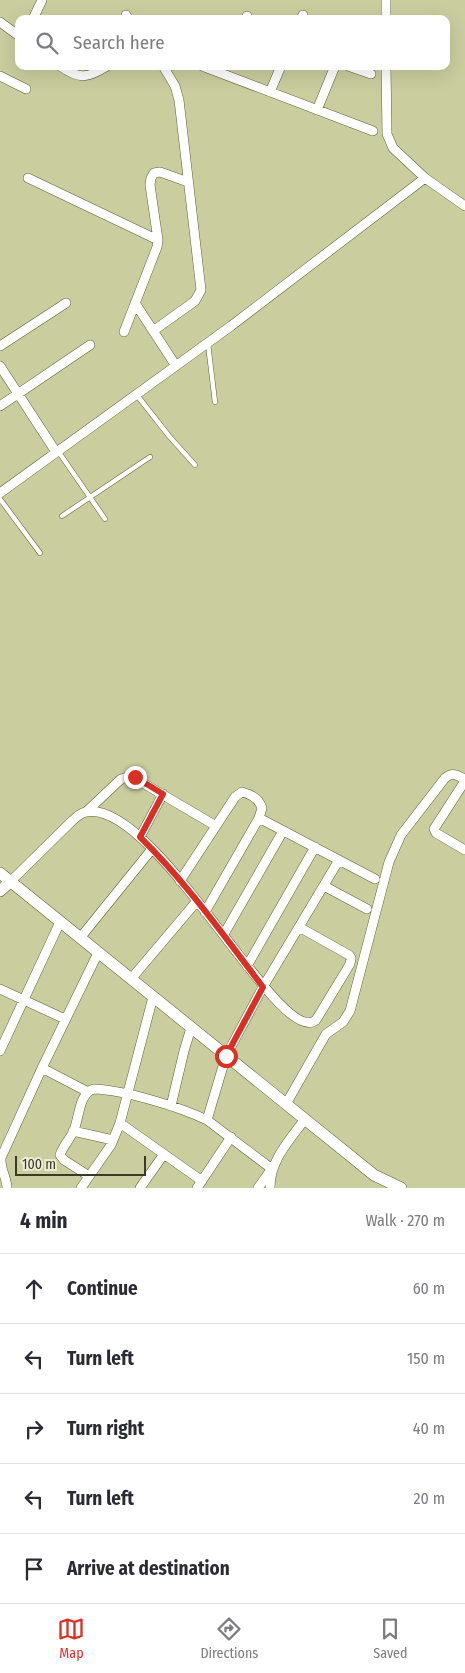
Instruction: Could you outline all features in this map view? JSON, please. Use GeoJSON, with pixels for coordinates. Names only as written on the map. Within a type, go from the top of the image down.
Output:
{"type":"FeatureCollection","features":[{"type":"Feature","properties":{"kind":"street"},"geometry":{"type":"LineString","coordinates":[[35,15],[42,0]]}},
{"type":"Feature","properties":{"kind":"street"},"geometry":{"type":"LineString","coordinates":[[386,0],[386,15]]}},
{"type":"Feature","properties":{"kind":"street"},"geometry":{"type":"LineString","coordinates":[[0,22],[15,33]]}},
{"type":"Feature","properties":{"kind":"street"},"geometry":{"type":"LineString","coordinates":[[67,70],[86,77],[99,70]]}},
{"type":"Feature","properties":{"kind":"street"},"geometry":{"type":"LineString","coordinates":[[153,331],[195,300],[201,290],[178,93],[165,70]]}},
{"type":"Feature","properties":{"kind":"street"},"geometry":{"type":"LineString","coordinates":[[225,70],[270,92],[372,131]]}},
{"type":"Feature","properties":{"kind":"street"},"geometry":{"type":"LineString","coordinates":[[270,92],[279,70]]}},
{"type":"Feature","properties":{"kind":"street"},"geometry":{"type":"LineString","coordinates":[[317,110],[333,70]]}},
{"type":"Feature","properties":{"kind":"street"},"geometry":{"type":"LineString","coordinates":[[360,70],[371,74]]}},
{"type":"Feature","properties":{"kind":"street"},"geometry":{"type":"LineString","coordinates":[[386,70],[387,134],[393,148],[425,178],[465,206]]}},
{"type":"Feature","properties":{"kind":"street"},"geometry":{"type":"LineString","coordinates":[[0,76],[26,90]]}},
{"type":"Feature","properties":{"kind":"street"},"geometry":{"type":"LineString","coordinates":[[124,332],[155,255],[158,240],[150,185],[151,178],[154,173],[160,172],[188,182]]}},
{"type":"Feature","properties":{"kind":"street"},"geometry":{"type":"LineString","coordinates":[[28,178],[158,240]]}},
{"type":"Feature","properties":{"kind":"street"},"geometry":{"type":"LineString","coordinates":[[0,493],[208,343],[425,178]]}},
{"type":"Feature","properties":{"kind":"street"},"geometry":{"type":"LineString","coordinates":[[0,346],[66,303]]}},
{"type":"Feature","properties":{"kind":"street"},"geometry":{"type":"LineString","coordinates":[[135,303],[176,366]]}},
{"type":"Feature","properties":{"kind":"street"},"geometry":{"type":"LineString","coordinates":[[0,406],[90,345]]}},
{"type":"Feature","properties":{"kind":"street"},"geometry":{"type":"LineString","coordinates":[[0,366],[57,451]]}},
{"type":"Feature","properties":{"kind":"street"},"geometry":{"type":"LineString","coordinates":[[286,1104],[326,1034],[343,1022],[350,1011],[385,876],[400,835],[450,774],[456,774],[465,780],[434,829],[436,833],[465,850]]}},
{"type":"Feature","properties":{"kind":"street"},"geometry":{"type":"LineString","coordinates":[[0,891],[73,820],[86,812],[121,779],[128,776],[135,777],[216,826]]}},
{"type":"Feature","properties":{"kind":"street"},"geometry":{"type":"LineString","coordinates":[[180,881],[232,800],[242,792],[247,793],[260,804],[262,813],[205,912]]}},
{"type":"Feature","properties":{"kind":"street"},"geometry":{"type":"LineString","coordinates":[[140,837],[163,794]]}},
{"type":"Feature","properties":{"kind":"street"},"geometry":{"type":"LineString","coordinates":[[86,812],[103,813],[114,818],[129,827],[152,848],[224,934],[263,987],[281,1006],[300,1020],[313,1023],[350,964],[351,958],[349,955],[299,927]]}},
{"type":"Feature","properties":{"kind":"street"},"geometry":{"type":"LineString","coordinates":[[259,818],[375,880]]}},
{"type":"Feature","properties":{"kind":"street"},"geometry":{"type":"LineString","coordinates":[[224,934],[284,831]]}},
{"type":"Feature","properties":{"kind":"street"},"geometry":{"type":"LineString","coordinates":[[247,966],[315,847]]}},
{"type":"Feature","properties":{"kind":"street"},"geometry":{"type":"LineString","coordinates":[[80,938],[152,848]]}},
{"type":"Feature","properties":{"kind":"street"},"geometry":{"type":"LineString","coordinates":[[208,1120],[226,1056],[263,987],[339,860]]}},
{"type":"Feature","properties":{"kind":"street"},"geometry":{"type":"LineString","coordinates":[[0,873],[374,1175],[401,1188]]}},
{"type":"Feature","properties":{"kind":"street"},"geometry":{"type":"LineString","coordinates":[[324,886],[367,909]]}},
{"type":"Feature","properties":{"kind":"street"},"geometry":{"type":"LineString","coordinates":[[131,979],[197,902]]}},
{"type":"Feature","properties":{"kind":"street"},"geometry":{"type":"LineString","coordinates":[[0,1051],[60,922]]}},
{"type":"Feature","properties":{"kind":"street"},"geometry":{"type":"LineString","coordinates":[[7,1188],[6,1177],[1,1166],[1,1158],[98,952]]}},
{"type":"Feature","properties":{"kind":"street"},"geometry":{"type":"LineString","coordinates":[[0,989],[65,1020]]}},
{"type":"Feature","properties":{"kind":"street"},"geometry":{"type":"LineString","coordinates":[[81,1188],[113,1140],[120,1123],[154,997]]}},
{"type":"Feature","properties":{"kind":"street"},"geometry":{"type":"LineString","coordinates":[[171,1106],[191,1028]]}},
{"type":"Feature","properties":{"kind":"street"},"geometry":{"type":"LineString","coordinates":[[42,1068],[88,1092]]}},
{"type":"Feature","properties":{"kind":"street"},"geometry":{"type":"LineString","coordinates":[[89,1176],[61,1158],[60,1152],[73,1131],[83,1100],[88,1092],[99,1089],[171,1106],[208,1120],[272,1168]]}},
{"type":"Feature","properties":{"kind":"street"},"geometry":{"type":"LineString","coordinates":[[258,1188],[305,1119]]}},
{"type":"Feature","properties":{"kind":"street"},"geometry":{"type":"LineString","coordinates":[[120,1123],[164,1154],[199,1184],[231,1138]]}},
{"type":"Feature","properties":{"kind":"street"},"geometry":{"type":"LineString","coordinates":[[73,1131],[113,1140]]}},
{"type":"Feature","properties":{"kind":"street"},"geometry":{"type":"LineString","coordinates":[[140,1188],[164,1154]]}},
{"type":"Feature","properties":{"kind":"street"},"geometry":{"type":"LineString","coordinates":[[270,1188],[272,1168]]}},
{"type":"Feature","properties":{"kind":"lane"},"geometry":{"type":"LineString","coordinates":[[208,343],[215,402]]}},
{"type":"Feature","properties":{"kind":"lane"},"geometry":{"type":"LineString","coordinates":[[136,394],[194,465]]}},
{"type":"Feature","properties":{"kind":"lane"},"geometry":{"type":"LineString","coordinates":[[57,451],[105,519]]}},
{"type":"Feature","properties":{"kind":"lane"},"geometry":{"type":"LineString","coordinates":[[62,516],[150,457]]}},
{"type":"Feature","properties":{"kind":"lane"},"geometry":{"type":"LineString","coordinates":[[0,499],[40,553]]}},
{"type":"Feature","properties":{"kind":"route"},"geometry":{"type":"LineString","coordinates":[[135,777],[163,794],[140,837],[163,859],[224,934],[263,987],[226,1056]]}}]}
